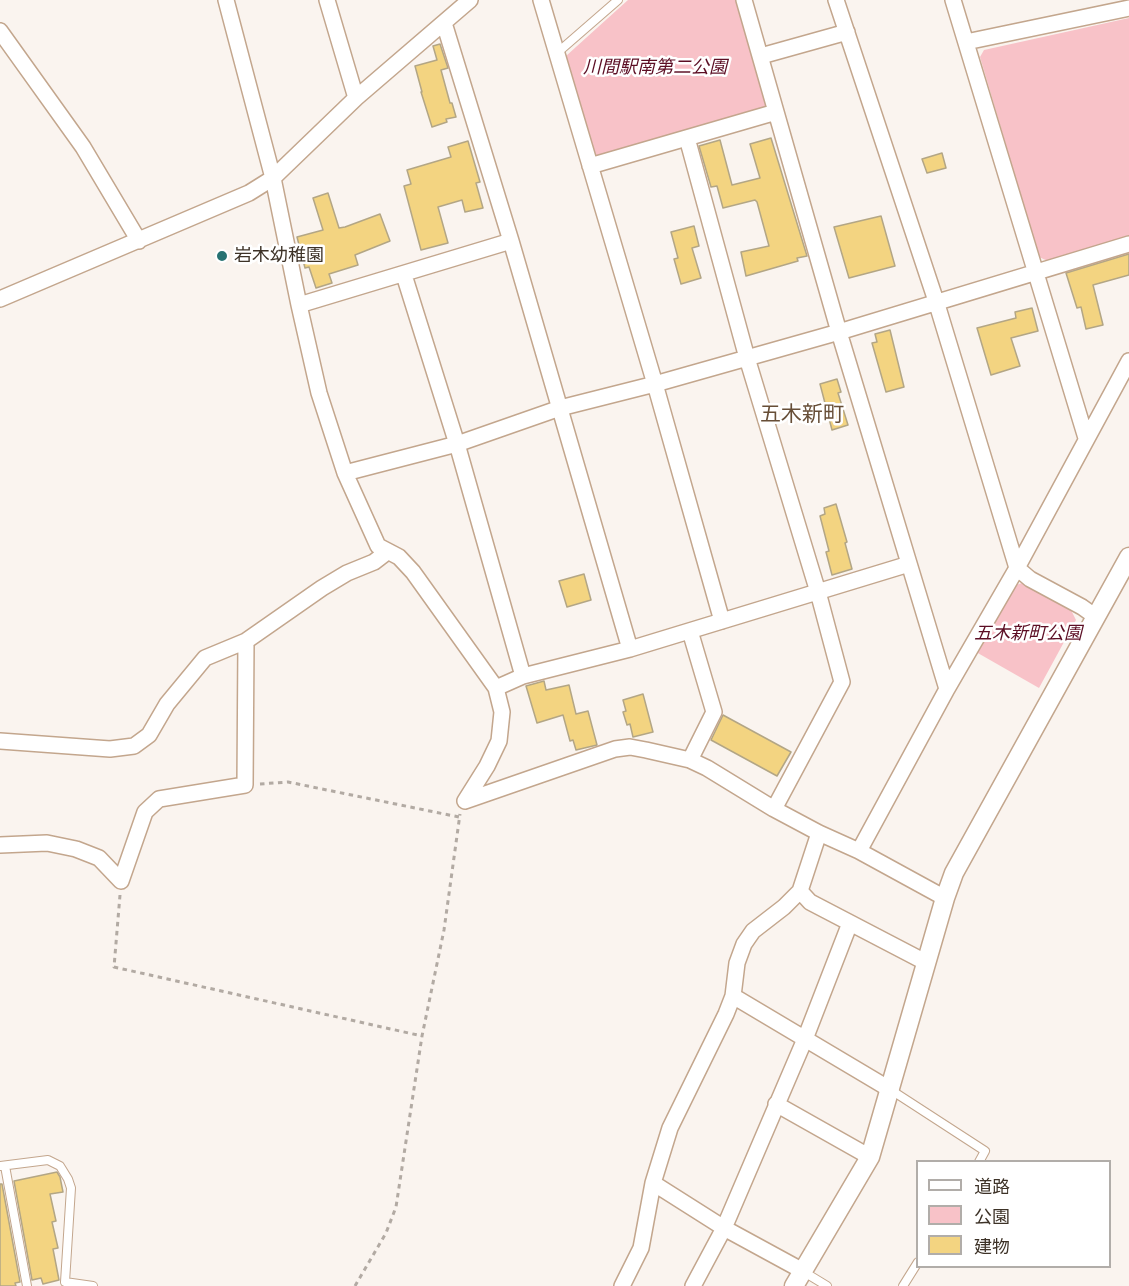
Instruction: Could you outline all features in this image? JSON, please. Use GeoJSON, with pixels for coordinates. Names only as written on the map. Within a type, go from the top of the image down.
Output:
{"type":"FeatureCollection","features":[{"type":"Feature","properties":{"kind":"street"},"geometry":{"type":"LineString","coordinates":[[226,0],[273,178],[319,393],[345,473],[378,546],[399,557],[412,572],[496,688],[502,712],[499,741],[487,766],[465,801]]}},
{"type":"Feature","properties":{"kind":"street"},"geometry":{"type":"LineString","coordinates":[[327,0],[356,98]]}},
{"type":"Feature","properties":{"kind":"street"},"geometry":{"type":"LineString","coordinates":[[0,299],[249,193],[273,178],[356,98],[444,22],[456,5],[470,0]]}},
{"type":"Feature","properties":{"kind":"street"},"geometry":{"type":"LineString","coordinates":[[541,0],[655,384],[722,621]]}},
{"type":"Feature","properties":{"kind":"street"},"geometry":{"type":"LineString","coordinates":[[744,0],[839,332],[947,689]]}},
{"type":"Feature","properties":{"kind":"street"},"geometry":{"type":"LineString","coordinates":[[836,0],[936,301],[1017,568],[1030,579],[1096,617]]}},
{"type":"Feature","properties":{"kind":"street"},"geometry":{"type":"LineString","coordinates":[[953,0],[1086,438]]}},
{"type":"Feature","properties":{"kind":"street"},"geometry":{"type":"LineString","coordinates":[[966,42],[1129,8]]}},
{"type":"Feature","properties":{"kind":"street"},"geometry":{"type":"LineString","coordinates":[[444,22],[511,241],[630,649]]}},
{"type":"Feature","properties":{"kind":"street"},"geometry":{"type":"LineString","coordinates":[[0,31],[83,147],[139,241]]}},
{"type":"Feature","properties":{"kind":"street"},"geometry":{"type":"LineString","coordinates":[[761,56],[847,32]]}},
{"type":"Feature","properties":{"kind":"street"},"geometry":{"type":"LineString","coordinates":[[590,166],[776,112]]}},
{"type":"Feature","properties":{"kind":"street"},"geometry":{"type":"LineString","coordinates":[[687,138],[747,358],[818,592],[842,682],[774,809]]}},
{"type":"Feature","properties":{"kind":"street"},"geometry":{"type":"LineString","coordinates":[[299,305],[511,241]]}},
{"type":"Feature","properties":{"kind":"street"},"geometry":{"type":"LineString","coordinates":[[345,473],[457,444],[560,408],[655,384],[839,332],[1129,244]]}},
{"type":"Feature","properties":{"kind":"street"},"geometry":{"type":"LineString","coordinates":[[404,274],[457,444],[523,676]]}},
{"type":"Feature","properties":{"kind":"street"},"geometry":{"type":"LineString","coordinates":[[858,851],[1017,568],[1129,361]]}},
{"type":"Feature","properties":{"kind":"street"},"geometry":{"type":"LineString","coordinates":[[0,741],[110,749],[134,746],[149,735],[167,704],[205,658],[246,640],[322,588],[347,573],[374,562],[387,552]]}},
{"type":"Feature","properties":{"kind":"street"},"geometry":{"type":"LineString","coordinates":[[653,1183],[798,1279],[870,1157],[954,873],[1129,557]]}},
{"type":"Feature","properties":{"kind":"street"},"geometry":{"type":"LineString","coordinates":[[496,688],[523,676],[630,649],[909,564]]}},
{"type":"Feature","properties":{"kind":"street"},"geometry":{"type":"LineString","coordinates":[[690,631],[714,712],[690,760]]}},
{"type":"Feature","properties":{"kind":"street"},"geometry":{"type":"LineString","coordinates":[[0,845],[47,843],[75,849],[99,858],[121,881],[145,812],[159,799],[245,785],[246,640]]}},
{"type":"Feature","properties":{"kind":"street"},"geometry":{"type":"LineString","coordinates":[[465,801],[615,749],[630,747],[690,760],[735,784],[774,809],[945,898]]}},
{"type":"Feature","properties":{"kind":"street"},"geometry":{"type":"LineString","coordinates":[[622,1286],[641,1248],[653,1183],[670,1128],[726,1014],[733,996],[737,963],[744,944],[753,931],[784,907],[800,891],[819,833]]}},
{"type":"Feature","properties":{"kind":"street"},"geometry":{"type":"LineString","coordinates":[[800,891],[810,902],[927,963]]}},
{"type":"Feature","properties":{"kind":"street"},"geometry":{"type":"LineString","coordinates":[[693,1286],[724,1228],[805,1039],[850,923]]}},
{"type":"Feature","properties":{"kind":"street"},"geometry":{"type":"LineString","coordinates":[[733,996],[891,1090]]}},
{"type":"Feature","properties":{"kind":"street"},"geometry":{"type":"LineString","coordinates":[[776,1104],[870,1157]]}},
{"type":"Feature","properties":{"kind":"lane"},"geometry":{"type":"LineString","coordinates":[[557,54],[618,0]]}},
{"type":"Feature","properties":{"kind":"lane"},"geometry":{"type":"LineString","coordinates":[[891,1090],[985,1151],[980,1160]]}},
{"type":"Feature","properties":{"kind":"lane"},"geometry":{"type":"LineString","coordinates":[[27,1286],[3,1166],[48,1160],[60,1166],[71,1188],[65,1282],[93,1286]]}},
{"type":"Feature","properties":{"kind":"lane"},"geometry":{"type":"LineString","coordinates":[[903,1286],[916,1265]]}},
{"type":"Feature","properties":{"kind":"lane"},"geometry":{"type":"LineString","coordinates":[[798,1279],[827,1286]]}},
{"type":"Feature","properties":{"kind":"path"},"geometry":{"type":"LineString","coordinates":[[245,785],[288,782],[459,817]]}},
{"type":"Feature","properties":{"kind":"path"},"geometry":{"type":"LineString","coordinates":[[355,1286],[386,1233],[396,1207],[422,1036],[444,930],[459,817],[465,801]]}},
{"type":"Feature","properties":{"kind":"path"},"geometry":{"type":"LineString","coordinates":[[121,881],[114,967],[422,1036]]}},
{"type":"Feature","properties":{"kind":"green space","name":"川間駅南第二公園"},"geometry":{"type":"Polygon","coordinates":[[[628,0],[737,0],[769,108],[595,157],[566,56],[628,0]]]}},
{"type":"Feature","properties":{"kind":"green space"},"geometry":{"type":"Polygon","coordinates":[[[1129,18],[1129,238],[1050,262],[1039,257],[980,57],[984,50],[1129,18]]]}},
{"type":"Feature","properties":{"kind":"green space","name":"五木新町公園"},"geometry":{"type":"Polygon","coordinates":[[[1022,583],[1071,610],[1076,620],[1039,688],[976,652],[1013,586],[1022,583]]]}},
{"type":"Feature","properties":{"kind":"building"},"geometry":{"type":"Polygon","coordinates":[[[440,44],[448,68],[441,70],[456,117],[446,119],[447,122],[432,127],[415,66],[437,60],[433,46],[440,44]]]}},
{"type":"Feature","properties":{"kind":"building"},"geometry":{"type":"Polygon","coordinates":[[[771,138],[807,256],[797,258],[798,261],[746,276],[741,252],[769,246],[757,202],[755,200],[723,208],[717,186],[711,187],[699,146],[720,140],[732,185],[760,178],[750,144],[771,138]]]}},
{"type":"Feature","properties":{"kind":"building"},"geometry":{"type":"Polygon","coordinates":[[[468,141],[480,182],[476,183],[483,208],[465,212],[462,200],[438,207],[448,243],[421,250],[404,186],[411,184],[407,170],[451,157],[448,147],[468,141]]]}},
{"type":"Feature","properties":{"kind":"building"},"geometry":{"type":"Polygon","coordinates":[[[942,153],[946,168],[927,173],[922,159],[942,153]]]}},
{"type":"Feature","properties":{"kind":"building"},"geometry":{"type":"Polygon","coordinates":[[[328,193],[339,228],[380,214],[390,241],[355,255],[358,265],[329,274],[332,283],[316,288],[309,267],[305,268],[297,237],[323,230],[313,198],[328,193]]]}},
{"type":"Feature","properties":{"kind":"building"},"geometry":{"type":"Polygon","coordinates":[[[881,216],[895,266],[849,278],[834,227],[881,216]]]}},
{"type":"Feature","properties":{"kind":"building"},"geometry":{"type":"Polygon","coordinates":[[[694,226],[699,246],[692,248],[701,278],[681,284],[674,259],[678,258],[671,232],[694,226]]]}},
{"type":"Feature","properties":{"kind":"building"},"geometry":{"type":"Polygon","coordinates":[[[1129,254],[1129,275],[1093,285],[1103,325],[1086,329],[1081,307],[1077,308],[1066,273],[1129,254]]]}},
{"type":"Feature","properties":{"kind":"building"},"geometry":{"type":"Polygon","coordinates":[[[1032,308],[1038,331],[1011,338],[1020,366],[991,375],[977,328],[1016,318],[1015,312],[1032,308]]]}},
{"type":"Feature","properties":{"kind":"building"},"geometry":{"type":"Polygon","coordinates":[[[890,330],[904,387],[886,392],[872,343],[877,342],[875,334],[890,330]]]}},
{"type":"Feature","properties":{"kind":"building"},"geometry":{"type":"Polygon","coordinates":[[[837,379],[841,392],[838,393],[848,425],[832,430],[820,384],[837,379]]]}},
{"type":"Feature","properties":{"kind":"building"},"geometry":{"type":"Polygon","coordinates":[[[836,504],[852,569],[832,575],[826,552],[829,551],[820,516],[825,514],[824,508],[836,504]]]}},
{"type":"Feature","properties":{"kind":"building"},"geometry":{"type":"Polygon","coordinates":[[[584,574],[591,600],[567,607],[559,581],[584,574]]]}},
{"type":"Feature","properties":{"kind":"building"},"geometry":{"type":"Polygon","coordinates":[[[544,681],[546,690],[569,685],[576,714],[588,711],[597,745],[576,750],[573,740],[570,741],[563,715],[537,723],[526,686],[544,681]]]}},
{"type":"Feature","properties":{"kind":"building"},"geometry":{"type":"Polygon","coordinates":[[[643,694],[653,732],[633,737],[630,724],[627,725],[623,712],[626,711],[623,700],[643,694]]]}},
{"type":"Feature","properties":{"kind":"building"},"geometry":{"type":"Polygon","coordinates":[[[723,715],[791,752],[777,776],[711,740],[723,715]]]}},
{"type":"Feature","properties":{"kind":"building"},"geometry":{"type":"Polygon","coordinates":[[[57,1172],[63,1192],[50,1194],[56,1221],[52,1222],[58,1248],[53,1249],[59,1280],[43,1284],[41,1278],[32,1280],[14,1181],[57,1172]]]}},
{"type":"Feature","properties":{"kind":"building"},"geometry":{"type":"Polygon","coordinates":[[[0,1184],[2,1184],[20,1282],[15,1283],[16,1286],[0,1286],[0,1184]]]}},
{"type":"Feature","properties":{"kind":"place","name":"岩木幼稚園"},"geometry":{"type":"Point","coordinates":[222,256]}},
{"type":"Feature","properties":{"kind":"district","name":"五木新町"},"geometry":{"type":"Point","coordinates":[802,415]}}]}
